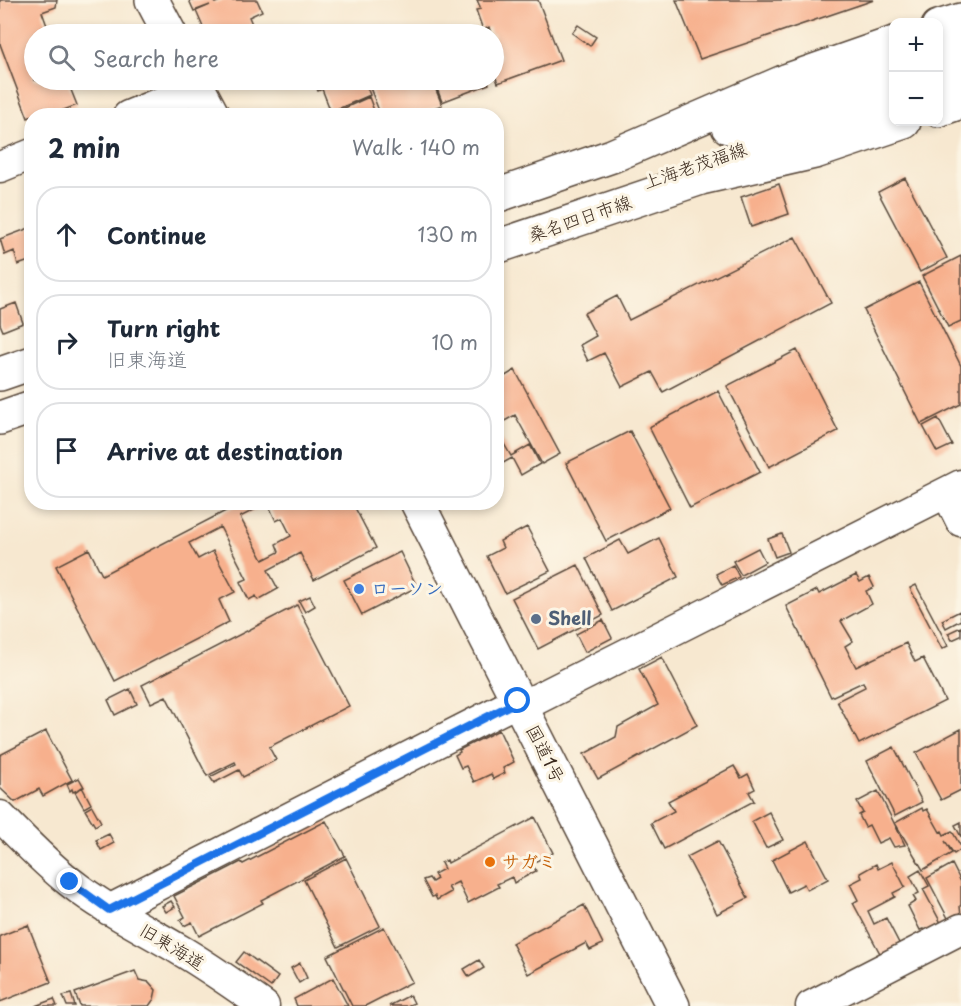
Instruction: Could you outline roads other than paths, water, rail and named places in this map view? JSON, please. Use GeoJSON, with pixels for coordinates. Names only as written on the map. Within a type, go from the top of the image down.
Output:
{"type":"FeatureCollection","features":[{"type":"Feature","properties":{"kind":"main road"},"geometry":{"type":"LineString","coordinates":[[152,0],[165,24]]}},
{"type":"Feature","properties":{"kind":"main road"},"geometry":{"type":"LineString","coordinates":[[943,26],[961,20]]}},
{"type":"Feature","properties":{"kind":"main road"},"geometry":{"type":"LineString","coordinates":[[504,193],[612,156],[788,80],[889,45]]}},
{"type":"Feature","properties":{"kind":"main road"},"geometry":{"type":"LineString","coordinates":[[943,54],[961,47]]}},
{"type":"Feature","properties":{"kind":"main road","name":"上海老茂福線"},"geometry":{"type":"LineString","coordinates":[[504,202],[891,72]]}},
{"type":"Feature","properties":{"kind":"main road"},"geometry":{"type":"LineString","coordinates":[[943,82],[961,75]]}},
{"type":"Feature","properties":{"kind":"main road"},"geometry":{"type":"LineString","coordinates":[[200,90],[209,108]]}},
{"type":"Feature","properties":{"kind":"main road","name":"上海老茂福線"},"geometry":{"type":"LineString","coordinates":[[504,231],[889,100]]}},
{"type":"Feature","properties":{"kind":"main road"},"geometry":{"type":"LineString","coordinates":[[943,109],[961,102]]}},
{"type":"Feature","properties":{"kind":"main road","name":"桑名四日市線"},"geometry":{"type":"LineString","coordinates":[[504,244],[701,178],[815,152],[892,126]]}},
{"type":"Feature","properties":{"kind":"main road"},"geometry":{"type":"LineString","coordinates":[[0,368],[24,360]]}},
{"type":"Feature","properties":{"kind":"main road"},"geometry":{"type":"LineString","coordinates":[[0,374],[24,366]]}},
{"type":"Feature","properties":{"kind":"main road"},"geometry":{"type":"LineString","coordinates":[[0,403],[24,395]]}},
{"type":"Feature","properties":{"kind":"main road"},"geometry":{"type":"LineString","coordinates":[[0,418],[24,410]]}},
{"type":"Feature","properties":{"kind":"main road","name":"国道1号"},"geometry":{"type":"LineString","coordinates":[[421,510],[673,1006]]}},
{"type":"Feature","properties":{"kind":"street"},"geometry":{"type":"LineString","coordinates":[[144,108],[182,90]]}},
{"type":"Feature","properties":{"kind":"street"},"geometry":{"type":"LineString","coordinates":[[0,167],[24,157]]}},
{"type":"Feature","properties":{"kind":"street"},"geometry":{"type":"LineString","coordinates":[[109,910],[954,489],[961,520]]}},
{"type":"Feature","properties":{"kind":"street","name":"旧東海道"},"geometry":{"type":"LineString","coordinates":[[0,816],[70,882],[109,910],[180,950],[264,1006]]}},
{"type":"Feature","properties":{"kind":"street"},"geometry":{"type":"LineString","coordinates":[[811,1006],[961,929]]}},
{"type":"Feature","properties":{"kind":"place","name":"ローソン"},"geometry":{"type":"Point","coordinates":[359,589]}},
{"type":"Feature","properties":{"kind":"place","name":"Shell"},"geometry":{"type":"Point","coordinates":[536,619]}},
{"type":"Feature","properties":{"kind":"place","name":"サガミ"},"geometry":{"type":"Point","coordinates":[490,862]}}]}
